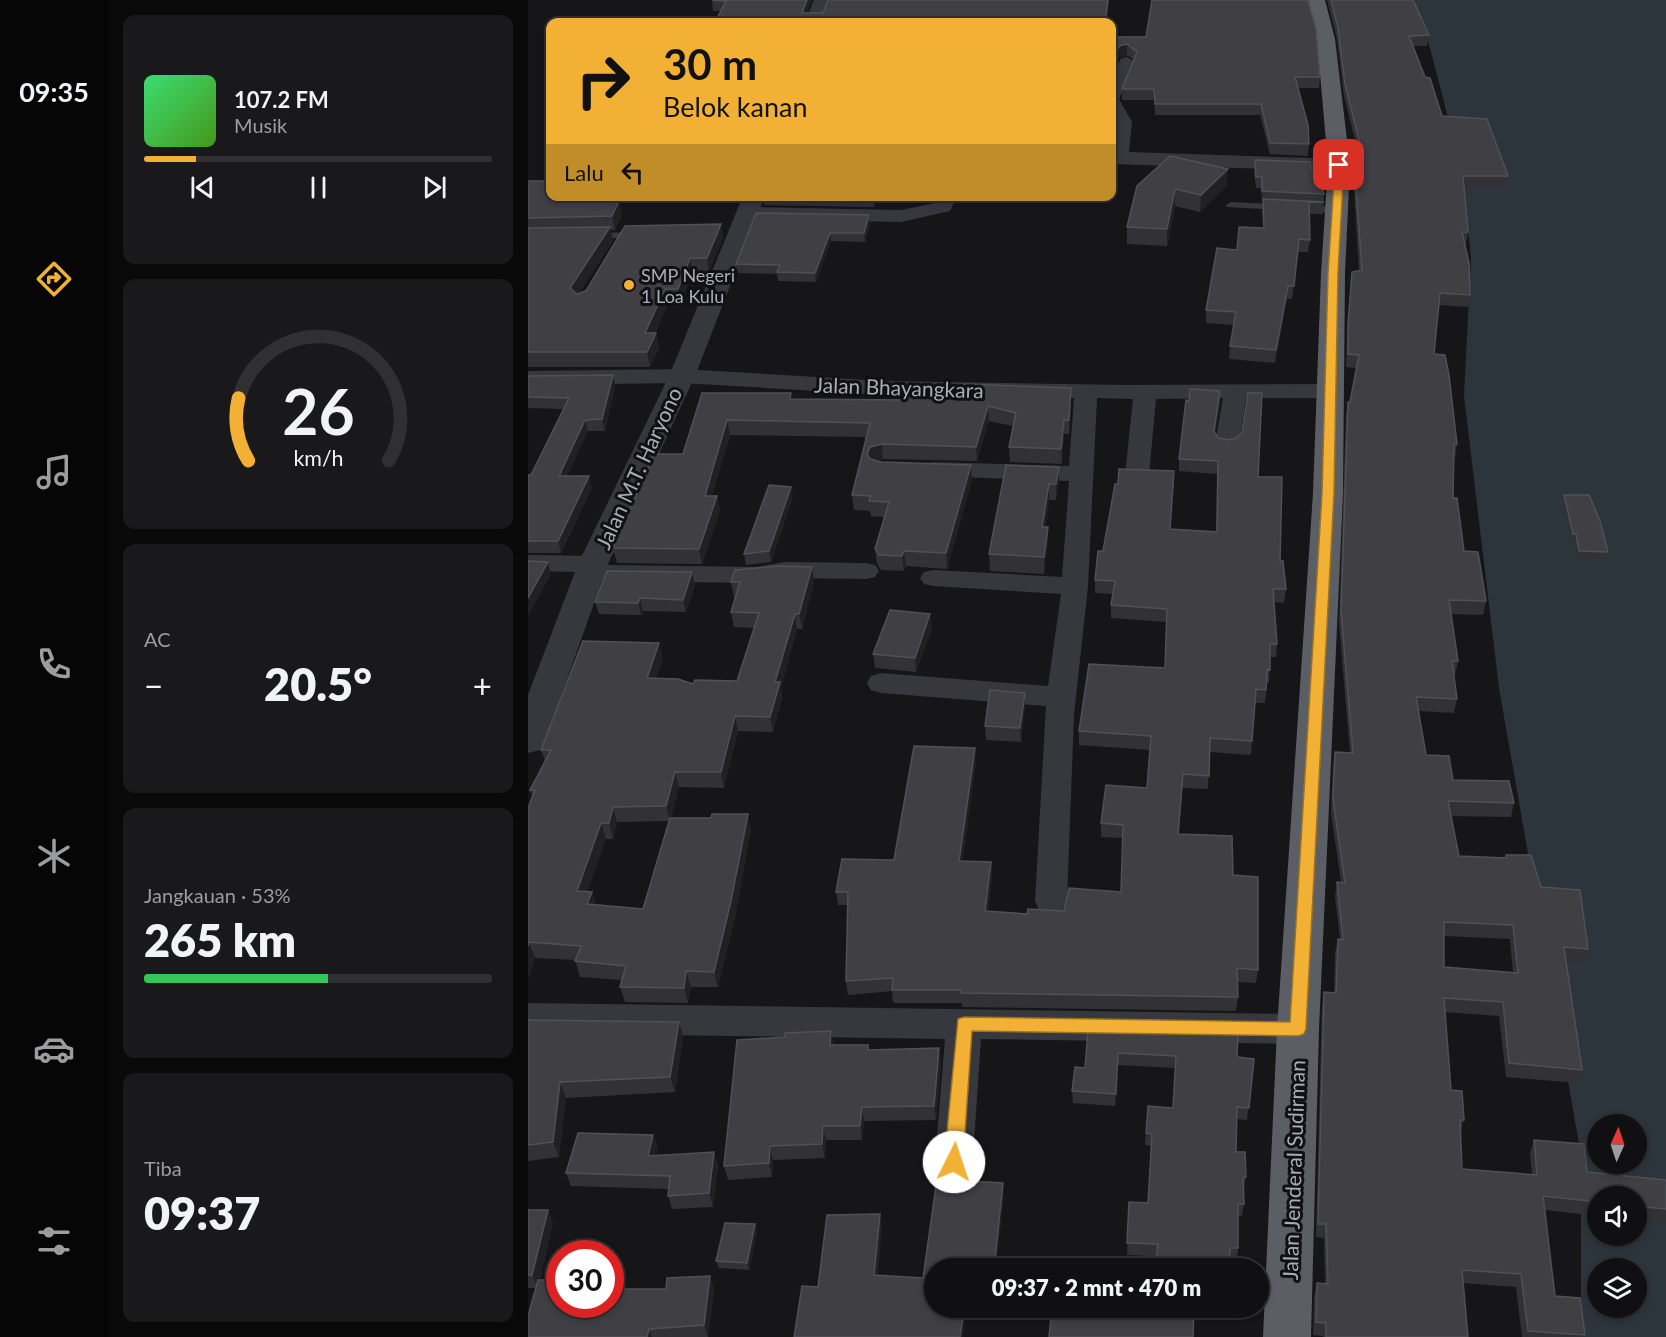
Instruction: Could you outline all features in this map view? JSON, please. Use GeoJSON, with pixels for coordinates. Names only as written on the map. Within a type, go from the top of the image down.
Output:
{"type":"FeatureCollection","features":[{"type":"Feature","properties":{"kind":"highway","name":"Jalan Jenderal Sudirman"},"geometry":{"type":"LineString","coordinates":[[1287,1337],[1298,1029],[1312,806],[1332,391],[1339,165],[1326,39],[1316,0]]}},
{"type":"Feature","properties":{"kind":"street"},"geometry":{"type":"LineString","coordinates":[[816,18],[823,0]]}},
{"type":"Feature","properties":{"kind":"street"},"geometry":{"type":"LineString","coordinates":[[1116,89],[1127,62]]}},
{"type":"Feature","properties":{"kind":"street"},"geometry":{"type":"LineString","coordinates":[[1116,107],[1123,122],[1116,154]]}},
{"type":"Feature","properties":{"kind":"street"},"geometry":{"type":"LineString","coordinates":[[1116,158],[1339,165]]}},
{"type":"Feature","properties":{"kind":"street"},"geometry":{"type":"LineString","coordinates":[[742,219],[901,216],[943,207],[945,201]]}},
{"type":"Feature","properties":{"kind":"street","name":"Jalan M.T. Haryono"},"geometry":{"type":"LineString","coordinates":[[528,741],[592,569],[682,376],[742,219]]}},
{"type":"Feature","properties":{"kind":"street","name":"Jalan Bhayangkara"},"geometry":{"type":"LineString","coordinates":[[528,378],[682,376],[884,388],[1086,392],[1332,391]]}},
{"type":"Feature","properties":{"kind":"street"},"geometry":{"type":"LineString","coordinates":[[1227,444],[1236,391]]}},
{"type":"Feature","properties":{"kind":"street"},"geometry":{"type":"LineString","coordinates":[[1051,901],[1060,697],[1074,586],[1086,392]]}},
{"type":"Feature","properties":{"kind":"street"},"geometry":{"type":"LineString","coordinates":[[1137,475],[1145,392]]}},
{"type":"Feature","properties":{"kind":"street"},"geometry":{"type":"LineString","coordinates":[[906,468],[1081,474]]}},
{"type":"Feature","properties":{"kind":"street"},"geometry":{"type":"LineString","coordinates":[[528,563],[592,569],[757,575],[785,570],[866,571]]}},
{"type":"Feature","properties":{"kind":"street"},"geometry":{"type":"LineString","coordinates":[[933,578],[1074,586]]}},
{"type":"Feature","properties":{"kind":"street"},"geometry":{"type":"LineString","coordinates":[[881,683],[1060,697]]}},
{"type":"Feature","properties":{"kind":"street"},"geometry":{"type":"LineString","coordinates":[[528,1018],[1298,1029]]}},
{"type":"Feature","properties":{"kind":"street"},"geometry":{"type":"LineString","coordinates":[[952,1185],[964,1024]]}},
{"type":"Feature","properties":{"kind":"lane"},"geometry":{"type":"LineString","coordinates":[[1231,205],[1337,210]]}},
{"type":"Feature","properties":{"kind":"lane"},"geometry":{"type":"LineString","coordinates":[[576,236],[621,240],[647,235]]}},
{"type":"Feature","properties":{"kind":"shaded area"},"geometry":{"type":"Polygon","coordinates":[[[1409,0],[1666,0],[1666,1337],[1581,1337],[1581,1155],[1499,688],[1464,396],[1471,258],[1462,171],[1425,29],[1409,0]]]}},
{"type":"Feature","properties":{"kind":"building"},"geometry":{"type":"Polygon","coordinates":[[[712,0],[807,0],[802,13],[823,13],[828,0],[1108,0],[1106,18],[717,18],[726,1],[712,0]]]}},
{"type":"Feature","properties":{"kind":"building"},"geometry":{"type":"Polygon","coordinates":[[[1152,0],[1308,0],[1316,29],[1320,77],[1295,77],[1308,125],[1309,144],[1270,143],[1261,104],[1155,104],[1154,89],[1122,89],[1137,52],[1127,44],[1119,46],[1116,53],[1116,37],[1146,37],[1152,0]]]}},
{"type":"Feature","properties":{"kind":"building"},"geometry":{"type":"Polygon","coordinates":[[[1331,0],[1413,0],[1429,35],[1409,36],[1425,77],[1430,78],[1442,116],[1487,119],[1508,176],[1463,176],[1468,232],[1462,232],[1469,263],[1470,295],[1440,293],[1434,354],[1445,355],[1449,375],[1457,444],[1454,444],[1453,498],[1457,498],[1464,551],[1478,552],[1486,601],[1449,600],[1458,661],[1452,661],[1457,699],[1416,697],[1426,755],[1449,756],[1453,780],[1509,781],[1514,803],[1448,801],[1459,856],[1506,858],[1506,855],[1531,855],[1541,887],[1580,890],[1588,949],[1564,947],[1582,1070],[1509,1063],[1503,1002],[1444,998],[1451,1090],[1462,1091],[1464,1120],[1460,1120],[1462,1169],[1537,1175],[1534,1140],[1584,1144],[1587,1174],[1666,1180],[1666,1209],[1647,1207],[1647,1186],[1587,1186],[1587,1201],[1543,1196],[1555,1296],[1580,1298],[1585,1335],[1528,1331],[1521,1274],[1462,1270],[1468,1337],[1326,1337],[1326,1323],[1316,1322],[1317,1283],[1328,1284],[1326,1224],[1318,1224],[1324,992],[1336,993],[1338,939],[1343,940],[1337,882],[1345,883],[1333,799],[1335,752],[1353,753],[1341,611],[1348,402],[1350,402],[1359,355],[1348,354],[1348,324],[1352,272],[1362,270],[1353,148],[1361,148],[1345,84],[1338,28],[1331,0]],[[1444,922],[1444,967],[1518,973],[1513,925],[1444,922]]]}},
{"type":"Feature","properties":{"kind":"building"},"geometry":{"type":"Polygon","coordinates":[[[1170,156],[1228,169],[1201,195],[1175,189],[1167,229],[1127,227],[1137,186],[1170,156]]]}},
{"type":"Feature","properties":{"kind":"building"},"geometry":{"type":"Polygon","coordinates":[[[1255,160],[1310,162],[1311,168],[1319,168],[1324,194],[1262,191],[1262,177],[1256,177],[1255,160]]]}},
{"type":"Feature","properties":{"kind":"building"},"geometry":{"type":"Polygon","coordinates":[[[528,181],[546,181],[546,201],[619,201],[612,216],[528,218],[528,181]]]}},
{"type":"Feature","properties":{"kind":"building"},"geometry":{"type":"Polygon","coordinates":[[[1263,199],[1324,202],[1309,202],[1310,240],[1299,239],[1294,286],[1288,286],[1276,350],[1230,346],[1236,312],[1206,310],[1217,248],[1237,250],[1239,227],[1264,228],[1263,199]]]}},
{"type":"Feature","properties":{"kind":"building"},"geometry":{"type":"Polygon","coordinates":[[[756,213],[869,215],[864,233],[830,233],[815,273],[777,272],[780,265],[736,264],[756,213]]]}},
{"type":"Feature","properties":{"kind":"building"},"geometry":{"type":"Polygon","coordinates":[[[721,224],[707,258],[690,258],[678,289],[665,289],[645,333],[656,333],[647,352],[528,352],[528,228],[610,227],[570,288],[577,294],[586,291],[625,226],[721,224]]]}},
{"type":"Feature","properties":{"kind":"building"},"geometry":{"type":"Polygon","coordinates":[[[613,375],[602,419],[585,420],[559,476],[589,476],[558,541],[528,541],[528,475],[531,475],[569,398],[528,397],[528,377],[613,375]]]}},
{"type":"Feature","properties":{"kind":"building"},"geometry":{"type":"Polygon","coordinates":[[[964,384],[1071,388],[1069,420],[1064,420],[1061,449],[1009,447],[1016,413],[988,406],[976,447],[882,444],[870,447],[867,454],[870,459],[881,462],[971,465],[946,553],[904,551],[902,556],[879,555],[875,549],[889,502],[869,501],[871,496],[852,495],[870,423],[727,420],[705,496],[717,496],[699,549],[613,548],[654,454],[683,454],[702,393],[791,393],[790,399],[905,400],[906,390],[963,390],[964,384]]]}},
{"type":"Feature","properties":{"kind":"building"},"geometry":{"type":"Polygon","coordinates":[[[1190,389],[1220,391],[1214,431],[1218,438],[1228,440],[1237,438],[1242,432],[1248,393],[1262,393],[1258,477],[1282,477],[1280,561],[1283,561],[1286,589],[1273,589],[1277,644],[1270,644],[1270,670],[1267,669],[1266,690],[1256,689],[1252,741],[1210,738],[1209,776],[1183,774],[1178,834],[1232,836],[1233,875],[1258,877],[1258,970],[1237,968],[1238,997],[961,993],[961,990],[892,990],[893,978],[846,981],[848,892],[836,892],[842,859],[894,860],[914,746],[975,748],[959,861],[991,862],[985,911],[1027,914],[1028,909],[1064,911],[1069,888],[1121,892],[1123,825],[1101,823],[1106,785],[1147,788],[1151,736],[1079,731],[1089,664],[1165,668],[1167,609],[1111,605],[1115,581],[1095,580],[1098,551],[1103,551],[1115,484],[1118,484],[1119,469],[1174,471],[1170,529],[1217,532],[1218,461],[1179,459],[1186,400],[1189,401],[1190,389]]]}},
{"type":"Feature","properties":{"kind":"building"},"geometry":{"type":"Polygon","coordinates":[[[1006,465],[1059,467],[1056,484],[1049,484],[1042,527],[1048,527],[1044,557],[989,554],[1006,465]]]}},
{"type":"Feature","properties":{"kind":"building"},"geometry":{"type":"Polygon","coordinates":[[[769,485],[791,487],[769,551],[744,554],[769,485]]]}},
{"type":"Feature","properties":{"kind":"building"},"geometry":{"type":"Polygon","coordinates":[[[1564,495],[1589,495],[1600,521],[1608,552],[1579,551],[1564,495]]]}},
{"type":"Feature","properties":{"kind":"building"},"geometry":{"type":"Polygon","coordinates":[[[528,561],[548,562],[528,598],[528,561]]]}},
{"type":"Feature","properties":{"kind":"building"},"geometry":{"type":"Polygon","coordinates":[[[779,566],[812,567],[799,614],[795,614],[775,682],[780,682],[770,717],[735,716],[721,772],[675,772],[666,806],[613,807],[609,823],[601,823],[577,891],[592,892],[587,904],[643,909],[670,818],[711,818],[712,814],[748,814],[714,972],[686,971],[684,988],[620,987],[626,966],[575,961],[581,946],[529,942],[528,946],[528,808],[535,790],[530,790],[551,750],[541,750],[583,641],[659,643],[647,678],[678,679],[693,684],[695,680],[737,681],[759,613],[731,612],[740,582],[731,582],[735,570],[779,566]]]}},
{"type":"Feature","properties":{"kind":"building"},"geometry":{"type":"Polygon","coordinates":[[[607,571],[692,572],[683,600],[640,598],[638,603],[595,602],[607,571]]]}},
{"type":"Feature","properties":{"kind":"building"},"geometry":{"type":"Polygon","coordinates":[[[890,610],[930,614],[915,658],[873,654],[890,610]]]}},
{"type":"Feature","properties":{"kind":"building"},"geometry":{"type":"Polygon","coordinates":[[[990,690],[1025,693],[1020,728],[985,726],[990,690]]]}},
{"type":"Feature","properties":{"kind":"building"},"geometry":{"type":"Polygon","coordinates":[[[528,1020],[679,1022],[670,1077],[560,1082],[553,1142],[528,1145],[528,1020]]]}},
{"type":"Feature","properties":{"kind":"building"},"geometry":{"type":"Polygon","coordinates":[[[831,1031],[830,1045],[868,1045],[868,1050],[939,1048],[934,1106],[862,1107],[860,1126],[823,1126],[822,1144],[770,1146],[769,1163],[724,1166],[737,1040],[785,1037],[785,1033],[831,1031]]]}},
{"type":"Feature","properties":{"kind":"building"},"geometry":{"type":"Polygon","coordinates":[[[1088,1031],[1238,1033],[1237,1057],[1254,1059],[1249,1108],[1237,1107],[1236,1152],[1245,1152],[1246,1177],[1243,1177],[1244,1204],[1238,1204],[1238,1248],[1230,1248],[1230,1258],[1156,1258],[1158,1244],[1127,1243],[1129,1202],[1148,1203],[1152,1134],[1146,1133],[1148,1106],[1173,1108],[1176,1056],[1118,1053],[1116,1094],[1072,1091],[1075,1067],[1085,1068],[1088,1031]]]}},
{"type":"Feature","properties":{"kind":"building"},"geometry":{"type":"Polygon","coordinates":[[[578,1133],[653,1135],[648,1156],[714,1152],[709,1193],[668,1196],[670,1176],[566,1173],[578,1133]]]}},
{"type":"Feature","properties":{"kind":"building"},"geometry":{"type":"Polygon","coordinates":[[[968,1181],[1003,1183],[995,1258],[926,1258],[936,1186],[951,1191],[965,1186],[968,1181]]]}},
{"type":"Feature","properties":{"kind":"building"},"geometry":{"type":"Polygon","coordinates":[[[528,1210],[548,1210],[532,1275],[528,1275],[528,1210]]]}},
{"type":"Feature","properties":{"kind":"building"},"geometry":{"type":"Polygon","coordinates":[[[880,1214],[874,1275],[923,1278],[924,1271],[924,1318],[963,1318],[960,1337],[794,1337],[802,1286],[818,1287],[827,1215],[880,1214]]]}},
{"type":"Feature","properties":{"kind":"building"},"geometry":{"type":"Polygon","coordinates":[[[725,1223],[755,1224],[747,1263],[716,1261],[725,1223]]]}},
{"type":"Feature","properties":{"kind":"building"},"geometry":{"type":"Polygon","coordinates":[[[710,1276],[704,1325],[649,1329],[647,1337],[528,1337],[528,1316],[538,1280],[546,1280],[546,1318],[624,1318],[624,1289],[666,1289],[667,1278],[710,1276]]]}},
{"type":"Feature","properties":{"kind":"building"},"geometry":{"type":"Polygon","coordinates":[[[1051,1318],[1194,1318],[1193,1337],[1049,1337],[1051,1318]]]}},
{"type":"Feature","properties":{"kind":"place","name":"SMP Negeri 1 Loa Kulu"},"geometry":{"type":"Point","coordinates":[629,285]}},
{"type":"Feature","properties":{"kind":"route"},"geometry":{"type":"LineString","coordinates":[[954,1162],[964,1024],[1298,1029],[1328,493],[1333,273],[1339,165]]}}]}
